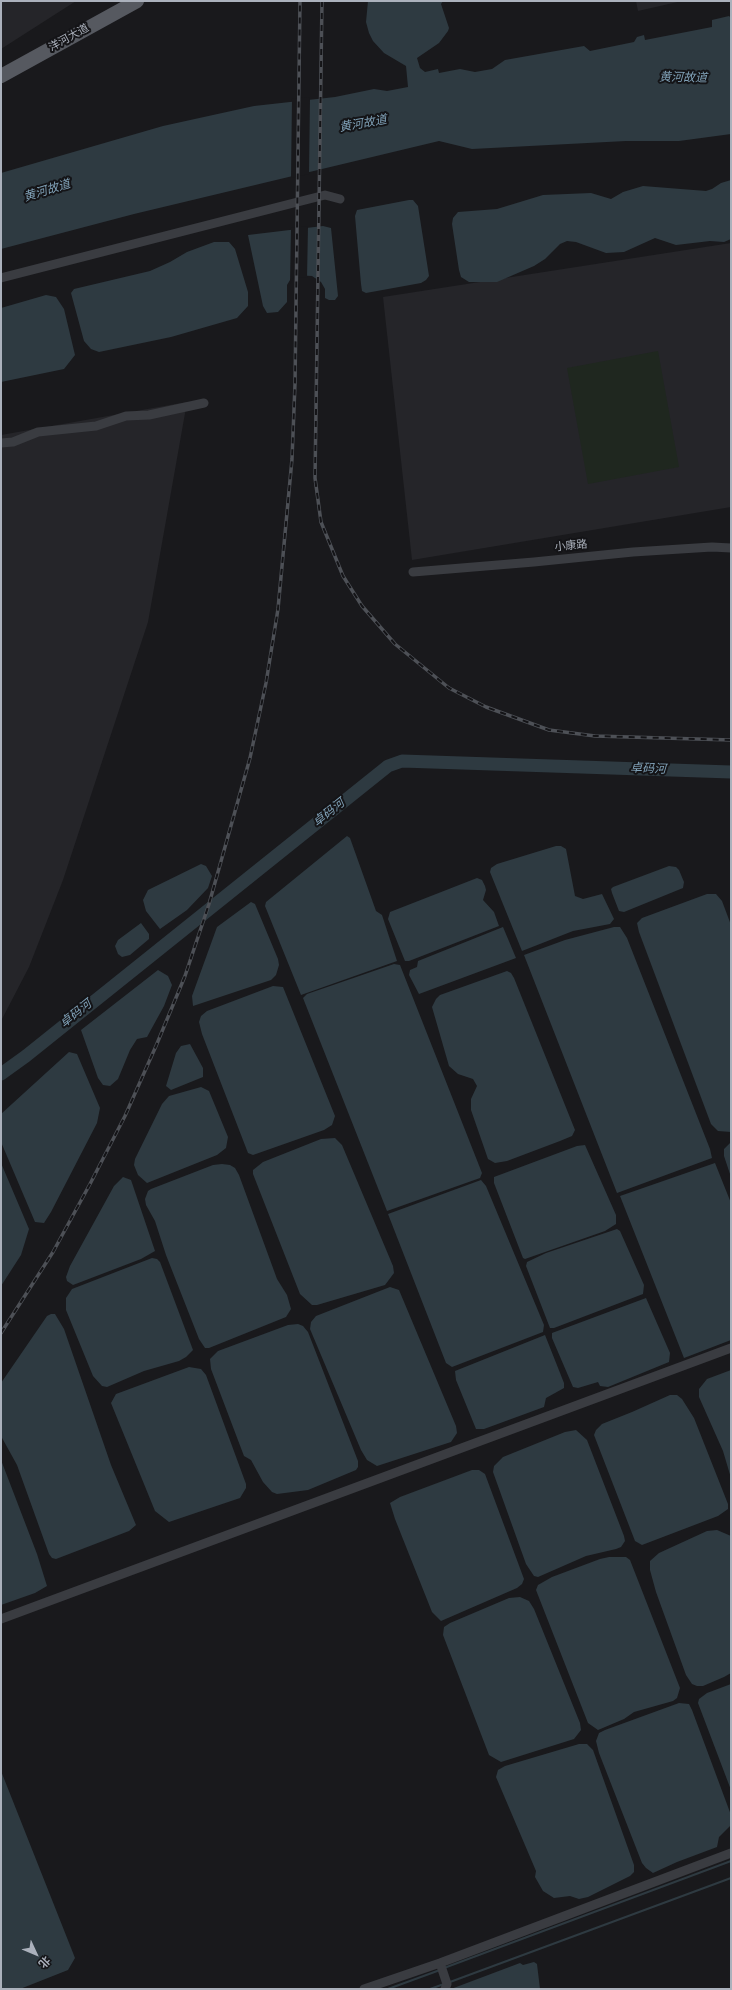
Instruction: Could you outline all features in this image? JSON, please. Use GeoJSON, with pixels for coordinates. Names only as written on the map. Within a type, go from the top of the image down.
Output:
{"type":"FeatureCollection","features":[{"type":"Feature","properties":{"kind":"main road","name":"洋河大道"},"geometry":{"type":"LineString","coordinates":[[1,67],[120,1]]}},
{"type":"Feature","properties":{"kind":"main road","name":"洋河大道"},"geometry":{"type":"LineString","coordinates":[[1,76],[137,1]]}},
{"type":"Feature","properties":{"kind":"street"},"geometry":{"type":"LineString","coordinates":[[1,278],[325,195],[340,199]]}},
{"type":"Feature","properties":{"kind":"street"},"geometry":{"type":"LineString","coordinates":[[1,443],[13,442],[38,432],[96,426],[126,416],[149,415],[204,403]]}},
{"type":"Feature","properties":{"kind":"street","name":"小康路"},"geometry":{"type":"LineString","coordinates":[[413,572],[633,552],[712,547],[731,548]]}},
{"type":"Feature","properties":{"kind":"street"},"geometry":{"type":"LineString","coordinates":[[1,1619],[731,1348]]}},
{"type":"Feature","properties":{"kind":"street"},"geometry":{"type":"LineString","coordinates":[[364,1989],[444,1976],[731,1853]]}},
{"type":"Feature","properties":{"kind":"shaded area"},"geometry":{"type":"Polygon","coordinates":[[[1,1],[76,1],[1,49],[1,1]]]}},
{"type":"Feature","properties":{"kind":"shaded area"},"geometry":{"type":"Polygon","coordinates":[[[636,1],[682,1],[638,11],[636,1]]]}},
{"type":"Feature","properties":{"kind":"shaded area"},"geometry":{"type":"Polygon","coordinates":[[[731,243],[731,507],[412,560],[383,297],[731,243]]]}},
{"type":"Feature","properties":{"kind":"shaded area"},"geometry":{"type":"Polygon","coordinates":[[[658,351],[679,467],[588,484],[567,368],[658,351]]]}},
{"type":"Feature","properties":{"kind":"shaded area"},"geometry":{"type":"Polygon","coordinates":[[[187,402],[148,622],[63,880],[29,967],[1,1021],[1,435],[187,402]]]}},
{"type":"Feature","properties":{"kind":"water","name":"黄河故道"},"geometry":{"type":"Polygon","coordinates":[[[368,1],[443,1],[441,4],[449,28],[448,31],[439,43],[417,58],[420,68],[425,72],[438,69],[439,73],[460,69],[475,72],[492,69],[505,60],[584,46],[590,51],[634,42],[637,37],[644,35],[645,40],[712,27],[712,20],[729,16],[731,18],[731,134],[679,141],[626,141],[472,149],[439,141],[134,214],[1,249],[1,173],[163,126],[254,106],[335,97],[374,89],[387,91],[408,87],[406,66],[384,53],[373,41],[369,33],[366,22],[368,1]]]}},
{"type":"Feature","properties":{"kind":"water"},"geometry":{"type":"Polygon","coordinates":[[[731,180],[731,239],[724,242],[710,241],[676,245],[655,238],[624,252],[606,253],[576,242],[567,241],[560,244],[545,259],[534,266],[497,282],[469,282],[461,277],[452,224],[453,218],[458,212],[497,209],[543,195],[591,193],[611,199],[623,192],[643,186],[706,191],[721,183],[731,180]]]}},
{"type":"Feature","properties":{"kind":"water"},"geometry":{"type":"Polygon","coordinates":[[[413,200],[418,206],[429,276],[421,283],[366,293],[362,291],[361,284],[355,216],[357,210],[413,200]]]}},
{"type":"Feature","properties":{"kind":"water"},"geometry":{"type":"Polygon","coordinates":[[[323,226],[331,228],[338,296],[335,300],[329,300],[325,298],[325,289],[321,282],[312,276],[293,275],[287,285],[287,302],[278,312],[267,313],[263,306],[248,235],[323,226]]]}},
{"type":"Feature","properties":{"kind":"water"},"geometry":{"type":"Polygon","coordinates":[[[214,242],[229,242],[235,249],[248,292],[248,306],[237,318],[171,337],[99,352],[91,349],[84,341],[71,293],[74,289],[150,271],[187,252],[214,242]]]}},
{"type":"Feature","properties":{"kind":"water"},"geometry":{"type":"Polygon","coordinates":[[[46,295],[56,297],[64,309],[75,355],[64,369],[1,382],[1,308],[46,295]]]}},
{"type":"Feature","properties":{"kind":"water"},"geometry":{"type":"Polygon","coordinates":[[[347,836],[350,838],[376,911],[382,915],[397,961],[301,995],[265,906],[266,902],[347,836]]]}},
{"type":"Feature","properties":{"kind":"water"},"geometry":{"type":"Polygon","coordinates":[[[556,846],[561,846],[566,849],[575,896],[583,899],[602,894],[614,919],[610,924],[573,931],[522,951],[490,872],[491,868],[497,864],[556,846]]]}},
{"type":"Feature","properties":{"kind":"water"},"geometry":{"type":"Polygon","coordinates":[[[201,864],[206,866],[212,876],[208,888],[187,910],[160,929],[146,911],[143,900],[148,890],[201,864]]]}},
{"type":"Feature","properties":{"kind":"water"},"geometry":{"type":"Polygon","coordinates":[[[669,866],[676,867],[679,870],[684,882],[683,888],[624,912],[619,911],[611,889],[613,887],[669,866]]]}},
{"type":"Feature","properties":{"kind":"water"},"geometry":{"type":"Polygon","coordinates":[[[477,878],[482,880],[485,886],[486,890],[483,900],[494,912],[499,926],[409,961],[405,961],[388,919],[390,912],[477,878]]]}},
{"type":"Feature","properties":{"kind":"water"},"geometry":{"type":"Polygon","coordinates":[[[707,894],[716,894],[722,901],[731,925],[731,1132],[718,1131],[711,1124],[639,932],[637,923],[642,918],[707,894]]]}},
{"type":"Feature","properties":{"kind":"water"},"geometry":{"type":"Polygon","coordinates":[[[251,902],[255,904],[278,959],[279,965],[276,975],[271,980],[193,1006],[192,996],[217,927],[251,902]]]}},
{"type":"Feature","properties":{"kind":"water"},"geometry":{"type":"Polygon","coordinates":[[[141,923],[149,934],[149,939],[130,955],[122,957],[118,954],[115,946],[118,940],[141,923]]]}},
{"type":"Feature","properties":{"kind":"water"},"geometry":{"type":"Polygon","coordinates":[[[503,927],[516,958],[419,994],[409,975],[410,970],[417,967],[418,961],[503,927]]]}},
{"type":"Feature","properties":{"kind":"water"},"geometry":{"type":"Polygon","coordinates":[[[614,927],[620,927],[627,938],[710,1149],[712,1158],[617,1193],[524,955],[565,940],[614,927]]]}},
{"type":"Feature","properties":{"kind":"water"},"geometry":{"type":"Polygon","coordinates":[[[394,964],[400,965],[482,1173],[480,1178],[387,1211],[303,998],[307,994],[394,964]]]}},
{"type":"Feature","properties":{"kind":"water"},"geometry":{"type":"Polygon","coordinates":[[[158,970],[168,976],[172,985],[164,1006],[147,1037],[137,1039],[130,1050],[118,1079],[110,1086],[103,1085],[98,1078],[81,1030],[158,970]]]}},
{"type":"Feature","properties":{"kind":"water"},"geometry":{"type":"Polygon","coordinates":[[[507,971],[511,973],[514,978],[575,1130],[572,1136],[560,1141],[507,1161],[495,1163],[488,1159],[471,1110],[471,1099],[477,1086],[473,1079],[458,1074],[449,1066],[432,1007],[440,995],[507,971]]]}},
{"type":"Feature","properties":{"kind":"water"},"geometry":{"type":"Polygon","coordinates":[[[273,986],[283,987],[335,1116],[332,1125],[324,1130],[253,1155],[248,1153],[202,1034],[199,1022],[201,1016],[207,1011],[273,986]]]}},
{"type":"Feature","properties":{"kind":"water"},"geometry":{"type":"Polygon","coordinates":[[[190,1044],[203,1068],[203,1077],[171,1090],[166,1086],[176,1053],[181,1046],[190,1044]]]}},
{"type":"Feature","properties":{"kind":"water"},"geometry":{"type":"Polygon","coordinates":[[[69,1052],[77,1054],[100,1108],[97,1123],[51,1212],[44,1223],[35,1222],[1,1142],[1,1114],[69,1052]]]}},
{"type":"Feature","properties":{"kind":"water"},"geometry":{"type":"Polygon","coordinates":[[[201,1087],[209,1091],[228,1137],[226,1148],[217,1155],[147,1183],[138,1175],[134,1165],[135,1159],[162,1104],[169,1096],[201,1087]]]}},
{"type":"Feature","properties":{"kind":"water"},"geometry":{"type":"Polygon","coordinates":[[[335,1138],[342,1145],[393,1266],[394,1273],[385,1285],[317,1305],[312,1305],[300,1294],[253,1174],[253,1170],[263,1162],[321,1139],[335,1138]]]}},
{"type":"Feature","properties":{"kind":"water"},"geometry":{"type":"Polygon","coordinates":[[[731,1142],[731,1177],[724,1156],[724,1149],[731,1142]]]}},
{"type":"Feature","properties":{"kind":"water"},"geometry":{"type":"Polygon","coordinates":[[[585,1145],[616,1215],[616,1224],[605,1231],[525,1259],[523,1258],[494,1183],[494,1177],[577,1146],[585,1145]]]}},
{"type":"Feature","properties":{"kind":"water"},"geometry":{"type":"Polygon","coordinates":[[[1,1163],[29,1229],[21,1255],[1,1286],[1,1163]]]}},
{"type":"Feature","properties":{"kind":"water"},"geometry":{"type":"Polygon","coordinates":[[[715,1163],[731,1203],[731,1340],[684,1358],[620,1196],[715,1163]]]}},
{"type":"Feature","properties":{"kind":"water"},"geometry":{"type":"Polygon","coordinates":[[[213,1165],[230,1165],[235,1168],[239,1175],[277,1279],[287,1295],[291,1309],[286,1317],[209,1348],[205,1348],[199,1339],[166,1255],[155,1221],[146,1205],[145,1199],[148,1191],[151,1189],[213,1165]]]}},
{"type":"Feature","properties":{"kind":"water"},"geometry":{"type":"Polygon","coordinates":[[[123,1177],[131,1180],[155,1251],[141,1259],[73,1285],[67,1281],[66,1277],[70,1266],[114,1186],[123,1177]]]}},
{"type":"Feature","properties":{"kind":"water"},"geometry":{"type":"Polygon","coordinates":[[[481,1180],[486,1186],[544,1325],[543,1332],[452,1367],[446,1363],[388,1214],[481,1180]]]}},
{"type":"Feature","properties":{"kind":"water"},"geometry":{"type":"Polygon","coordinates":[[[617,1229],[620,1231],[644,1285],[643,1294],[554,1328],[550,1328],[526,1266],[527,1262],[546,1253],[617,1229]]]}},
{"type":"Feature","properties":{"kind":"water"},"geometry":{"type":"Polygon","coordinates":[[[152,1258],[157,1259],[160,1262],[193,1350],[179,1361],[144,1371],[107,1387],[102,1386],[93,1376],[66,1310],[66,1298],[72,1289],[152,1258]]]}},
{"type":"Feature","properties":{"kind":"water"},"geometry":{"type":"Polygon","coordinates":[[[390,1287],[399,1290],[456,1426],[457,1433],[451,1442],[377,1466],[367,1460],[361,1450],[310,1329],[311,1322],[316,1316],[390,1287]]]}},
{"type":"Feature","properties":{"kind":"water"},"geometry":{"type":"Polygon","coordinates":[[[646,1298],[670,1353],[669,1362],[608,1387],[600,1386],[598,1382],[578,1388],[573,1387],[552,1338],[552,1333],[646,1298]]]}},
{"type":"Feature","properties":{"kind":"water"},"geometry":{"type":"Polygon","coordinates":[[[55,1314],[64,1329],[111,1465],[136,1525],[129,1531],[56,1559],[52,1558],[49,1554],[17,1465],[1,1436],[1,1383],[47,1316],[55,1314]]]}},
{"type":"Feature","properties":{"kind":"water"},"geometry":{"type":"Polygon","coordinates":[[[298,1324],[303,1326],[308,1332],[358,1461],[358,1467],[356,1470],[308,1490],[277,1494],[272,1492],[263,1482],[251,1460],[244,1456],[211,1369],[210,1359],[218,1351],[288,1325],[298,1324]]]}},
{"type":"Feature","properties":{"kind":"water"},"geometry":{"type":"Polygon","coordinates":[[[545,1335],[564,1383],[564,1388],[546,1398],[544,1407],[484,1429],[476,1429],[456,1380],[455,1371],[545,1335]]]}},
{"type":"Feature","properties":{"kind":"water"},"geometry":{"type":"Polygon","coordinates":[[[189,1367],[201,1369],[206,1375],[246,1484],[246,1488],[240,1498],[169,1522],[155,1511],[111,1403],[116,1394],[189,1367]]]}},
{"type":"Feature","properties":{"kind":"water"},"geometry":{"type":"Polygon","coordinates":[[[731,1370],[731,1478],[723,1451],[699,1397],[699,1389],[707,1379],[731,1370]]]}},
{"type":"Feature","properties":{"kind":"water"},"geometry":{"type":"Polygon","coordinates":[[[670,1395],[677,1395],[682,1399],[694,1418],[728,1504],[728,1509],[718,1516],[642,1545],[635,1541],[594,1435],[596,1430],[602,1424],[670,1395]]]}},
{"type":"Feature","properties":{"kind":"water"},"geometry":{"type":"Polygon","coordinates":[[[576,1430],[587,1440],[625,1541],[621,1547],[616,1549],[586,1556],[538,1577],[534,1576],[526,1564],[493,1472],[494,1466],[503,1457],[565,1432],[576,1430]]]}},
{"type":"Feature","properties":{"kind":"water"},"geometry":{"type":"Polygon","coordinates":[[[1,1460],[37,1554],[47,1586],[35,1593],[1,1605],[1,1460]]]}},
{"type":"Feature","properties":{"kind":"water"},"geometry":{"type":"Polygon","coordinates":[[[472,1470],[479,1470],[485,1474],[524,1579],[522,1584],[517,1588],[441,1621],[432,1612],[390,1503],[400,1497],[472,1470]]]}},
{"type":"Feature","properties":{"kind":"water"},"geometry":{"type":"Polygon","coordinates":[[[717,1530],[731,1536],[731,1673],[703,1686],[697,1686],[692,1684],[686,1675],[656,1592],[650,1570],[650,1561],[659,1553],[707,1531],[717,1530]]]}},
{"type":"Feature","properties":{"kind":"water"},"geometry":{"type":"Polygon","coordinates":[[[609,1557],[626,1557],[630,1560],[680,1688],[677,1698],[673,1701],[634,1712],[624,1719],[598,1730],[588,1723],[536,1590],[538,1585],[552,1577],[609,1557]]]}},
{"type":"Feature","properties":{"kind":"water"},"geometry":{"type":"Polygon","coordinates":[[[520,1597],[529,1601],[534,1609],[580,1723],[581,1730],[574,1739],[501,1762],[489,1755],[443,1635],[444,1627],[450,1623],[509,1598],[520,1597]]]}},
{"type":"Feature","properties":{"kind":"water"},"geometry":{"type":"Polygon","coordinates":[[[731,1684],[731,1790],[698,1703],[699,1699],[707,1693],[731,1684]]]}},
{"type":"Feature","properties":{"kind":"water"},"geometry":{"type":"Polygon","coordinates":[[[679,1703],[689,1704],[692,1710],[731,1815],[731,1825],[719,1837],[717,1847],[653,1873],[642,1863],[599,1753],[596,1741],[599,1733],[605,1730],[679,1703]]]}},
{"type":"Feature","properties":{"kind":"water"},"geometry":{"type":"Polygon","coordinates":[[[579,1744],[587,1744],[593,1750],[634,1865],[634,1872],[630,1876],[588,1897],[579,1899],[570,1896],[554,1898],[543,1891],[535,1877],[536,1871],[496,1777],[498,1770],[505,1766],[579,1744]]]}},
{"type":"Feature","properties":{"kind":"water"},"geometry":{"type":"Polygon","coordinates":[[[1,1771],[75,1958],[68,1970],[20,1989],[1,1989],[1,1771]]]}},
{"type":"Feature","properties":{"kind":"water"},"geometry":{"type":"Polygon","coordinates":[[[534,1962],[537,1964],[540,1989],[451,1989],[520,1963],[523,1965],[534,1962]]]}},
{"type":"Feature","properties":{"kind":"pier"},"geometry":{"type":"Polygon","coordinates":[[[310,97],[309,174],[291,178],[292,99],[310,97]]]}},
{"type":"Feature","properties":{"kind":"pier"},"geometry":{"type":"Polygon","coordinates":[[[308,226],[307,278],[294,277],[290,284],[291,228],[308,226]]]}},
{"type":"Feature","properties":{"kind":"waterway","name":"卓码河"},"geometry":{"type":"LineString","coordinates":[[1,1074],[26,1056],[388,766],[402,761],[731,772]]}},
{"type":"Feature","properties":{"kind":"waterway"},"geometry":{"type":"LineString","coordinates":[[444,1968],[731,1861]]}},
{"type":"Feature","properties":{"kind":"waterway"},"geometry":{"type":"LineString","coordinates":[[450,1982],[731,1878]]}},
{"type":"Feature","properties":{"kind":"waterway"},"geometry":{"type":"LineString","coordinates":[[388,1989],[440,1970]]}},
{"type":"Feature","properties":{"kind":"waterway"},"geometry":{"type":"LineString","coordinates":[[430,1989],[444,1984]]}},
{"type":"Feature","properties":{"kind":"railway"},"geometry":{"type":"LineString","coordinates":[[1,1333],[53,1252],[90,1184],[125,1116],[156,1046],[185,976],[209,904],[250,758],[266,683],[278,609],[292,459],[295,384],[300,1]]}},
{"type":"Feature","properties":{"kind":"railway"},"geometry":{"type":"LineString","coordinates":[[322,1],[315,478],[321,522],[343,576],[362,606],[395,644],[449,688],[486,707],[549,730],[595,736],[731,740]]}}]}
